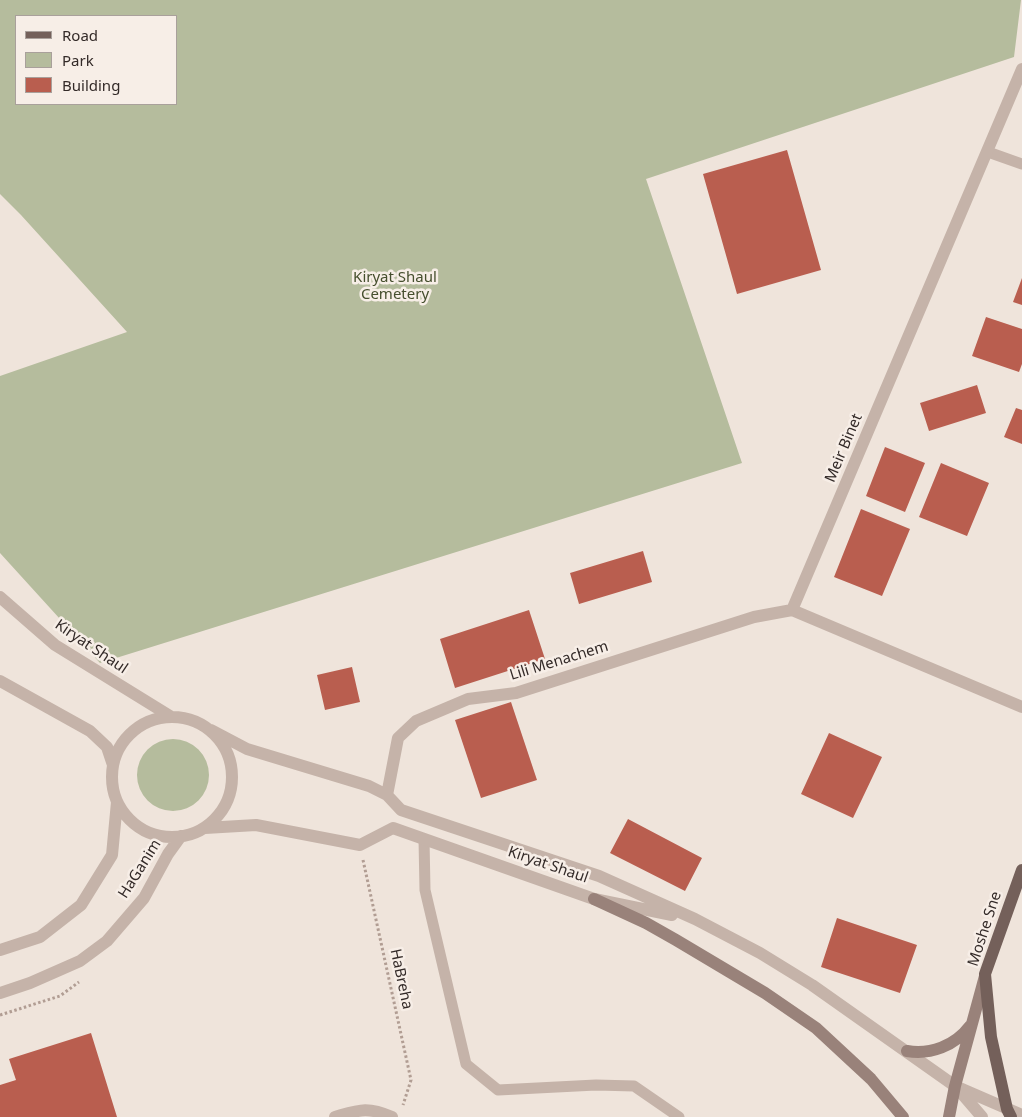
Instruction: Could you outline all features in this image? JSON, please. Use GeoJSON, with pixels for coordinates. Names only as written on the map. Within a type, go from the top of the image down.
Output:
{"type":"FeatureCollection","features":[{"type":"Feature","properties":{"kind":"main road","name":"Moshe Sne"},"geometry":{"type":"LineString","coordinates":[[1009,1113],[990,1037],[985,974],[1022,870]]}},
{"type":"Feature","properties":{"kind":"main road"},"geometry":{"type":"LineString","coordinates":[[594,899],[646,923],[676,940],[765,993],[816,1028],[871,1079],[903,1117]]}},
{"type":"Feature","properties":{"kind":"main road"},"geometry":{"type":"LineString","coordinates":[[948,1117],[985,974]]}},
{"type":"Feature","properties":{"kind":"main road"},"geometry":{"type":"LineString","coordinates":[[906,1051],[918,1052],[941,1048],[953,1043],[962,1036],[973,1022]]}},
{"type":"Feature","properties":{"kind":"street","name":"Meir Binet"},"geometry":{"type":"LineString","coordinates":[[792,610],[1022,69]]}},
{"type":"Feature","properties":{"kind":"street","name":"Kiryat Shaul"},"geometry":{"type":"LineString","coordinates":[[0,597],[55,645],[170,716],[192,720],[247,749],[369,786],[387,795],[401,810],[599,876],[696,919],[760,953],[805,980],[955,1086],[1009,1113],[1022,1115]]}},
{"type":"Feature","properties":{"kind":"street"},"geometry":{"type":"LineString","coordinates":[[792,610],[1022,707]]}},
{"type":"Feature","properties":{"kind":"street","name":"Lili Menachem"},"geometry":{"type":"LineString","coordinates":[[387,795],[398,738],[416,721],[468,699],[516,693],[754,617],[792,610]]}},
{"type":"Feature","properties":{"kind":"street"},"geometry":{"type":"LineString","coordinates":[[0,681],[90,731],[106,747],[113,765]]}},
{"type":"Feature","properties":{"kind":"street","name":"Kiryat Shaul"},"geometry":{"type":"LineString","coordinates":[[170,716],[150,720],[133,731],[120,746],[113,765],[112,784],[117,802],[126,816],[137,826],[150,833],[166,837],[193,833],[204,828],[217,817],[226,804],[232,788],[233,772],[229,756],[222,742],[211,730]]}},
{"type":"Feature","properties":{"kind":"street","name":"HaGanim"},"geometry":{"type":"LineString","coordinates":[[0,950],[40,937],[81,905],[112,855],[117,802]]}},
{"type":"Feature","properties":{"kind":"street"},"geometry":{"type":"LineString","coordinates":[[360,845],[393,828],[401,810]]}},
{"type":"Feature","properties":{"kind":"street","name":"Kiryat Shaul"},"geometry":{"type":"LineString","coordinates":[[204,828],[256,825],[360,845]]}},
{"type":"Feature","properties":{"kind":"street","name":"Kiryat Shaul"},"geometry":{"type":"LineString","coordinates":[[393,828],[594,899],[696,919]]}},
{"type":"Feature","properties":{"kind":"street","name":"HaGanim"},"geometry":{"type":"LineString","coordinates":[[0,993],[30,983],[80,961],[107,941],[144,898],[168,854],[181,836]]}},
{"type":"Feature","properties":{"kind":"street","name":"Kiryat Shaul"},"geometry":{"type":"LineString","coordinates":[[955,1086],[982,1117]]}},
{"type":"Feature","properties":{"kind":"street"},"geometry":{"type":"LineString","coordinates":[[334,1117],[363,1109],[392,1117]]}},
{"type":"Feature","properties":{"kind":"lane"},"geometry":{"type":"LineString","coordinates":[[988,152],[1022,164]]}},
{"type":"Feature","properties":{"kind":"lane"},"geometry":{"type":"LineString","coordinates":[[424,839],[425,890],[466,1064],[498,1090],[596,1085],[634,1086],[679,1117]]}},
{"type":"Feature","properties":{"kind":"path","name":"HaBreha"},"geometry":{"type":"LineString","coordinates":[[360,845],[411,1080],[402,1108]]}},
{"type":"Feature","properties":{"kind":"green space","name":"Kiryat Shaul Cemetery"},"geometry":{"type":"Polygon","coordinates":[[[0,0],[1021,0],[1014,57],[646,179],[742,463],[100,663],[0,553],[0,376],[127,332],[0,194],[0,0]]]}},
{"type":"Feature","properties":{"kind":"green space"},"geometry":{"type":"Polygon","coordinates":[[[180,739],[199,749],[207,761],[209,775],[207,789],[199,801],[187,809],[166,811],[147,801],[139,789],[137,768],[147,749],[159,741],[180,739]]]}},
{"type":"Feature","properties":{"kind":"building"},"geometry":{"type":"Polygon","coordinates":[[[787,150],[821,270],[737,294],[703,174],[787,150]]]}},
{"type":"Feature","properties":{"kind":"building"},"geometry":{"type":"Polygon","coordinates":[[[1022,278],[1022,305],[1013,302],[1022,278]]]}},
{"type":"Feature","properties":{"kind":"building"},"geometry":{"type":"Polygon","coordinates":[[[986,317],[1022,329],[1022,364],[1019,372],[972,356],[986,317]]]}},
{"type":"Feature","properties":{"kind":"building"},"geometry":{"type":"Polygon","coordinates":[[[977,385],[986,413],[929,431],[920,403],[977,385]]]}},
{"type":"Feature","properties":{"kind":"building"},"geometry":{"type":"Polygon","coordinates":[[[1016,408],[1022,410],[1022,444],[1004,437],[1016,408]]]}},
{"type":"Feature","properties":{"kind":"building"},"geometry":{"type":"Polygon","coordinates":[[[885,447],[925,463],[905,512],[866,496],[885,447]]]}},
{"type":"Feature","properties":{"kind":"building"},"geometry":{"type":"Polygon","coordinates":[[[941,463],[989,483],[967,536],[919,517],[941,463]]]}},
{"type":"Feature","properties":{"kind":"building"},"geometry":{"type":"Polygon","coordinates":[[[861,509],[910,529],[882,596],[834,577],[861,509]]]}},
{"type":"Feature","properties":{"kind":"building"},"geometry":{"type":"Polygon","coordinates":[[[643,551],[652,582],[579,604],[570,573],[643,551]]]}},
{"type":"Feature","properties":{"kind":"building"},"geometry":{"type":"Polygon","coordinates":[[[529,610],[545,659],[455,688],[440,639],[529,610]]]}},
{"type":"Feature","properties":{"kind":"building"},"geometry":{"type":"Polygon","coordinates":[[[352,667],[360,702],[325,710],[317,675],[352,667]]]}},
{"type":"Feature","properties":{"kind":"building"},"geometry":{"type":"Polygon","coordinates":[[[511,702],[537,780],[481,798],[455,720],[511,702]]]}},
{"type":"Feature","properties":{"kind":"building"},"geometry":{"type":"Polygon","coordinates":[[[829,733],[882,757],[853,818],[801,794],[829,733]]]}},
{"type":"Feature","properties":{"kind":"building"},"geometry":{"type":"Polygon","coordinates":[[[628,819],[702,858],[685,891],[610,853],[628,819]]]}},
{"type":"Feature","properties":{"kind":"building"},"geometry":{"type":"Polygon","coordinates":[[[837,918],[917,945],[900,993],[821,967],[837,918]]]}},
{"type":"Feature","properties":{"kind":"building"},"geometry":{"type":"Polygon","coordinates":[[[91,1033],[117,1117],[0,1117],[0,1085],[16,1080],[9,1059],[91,1033]]]}}]}
